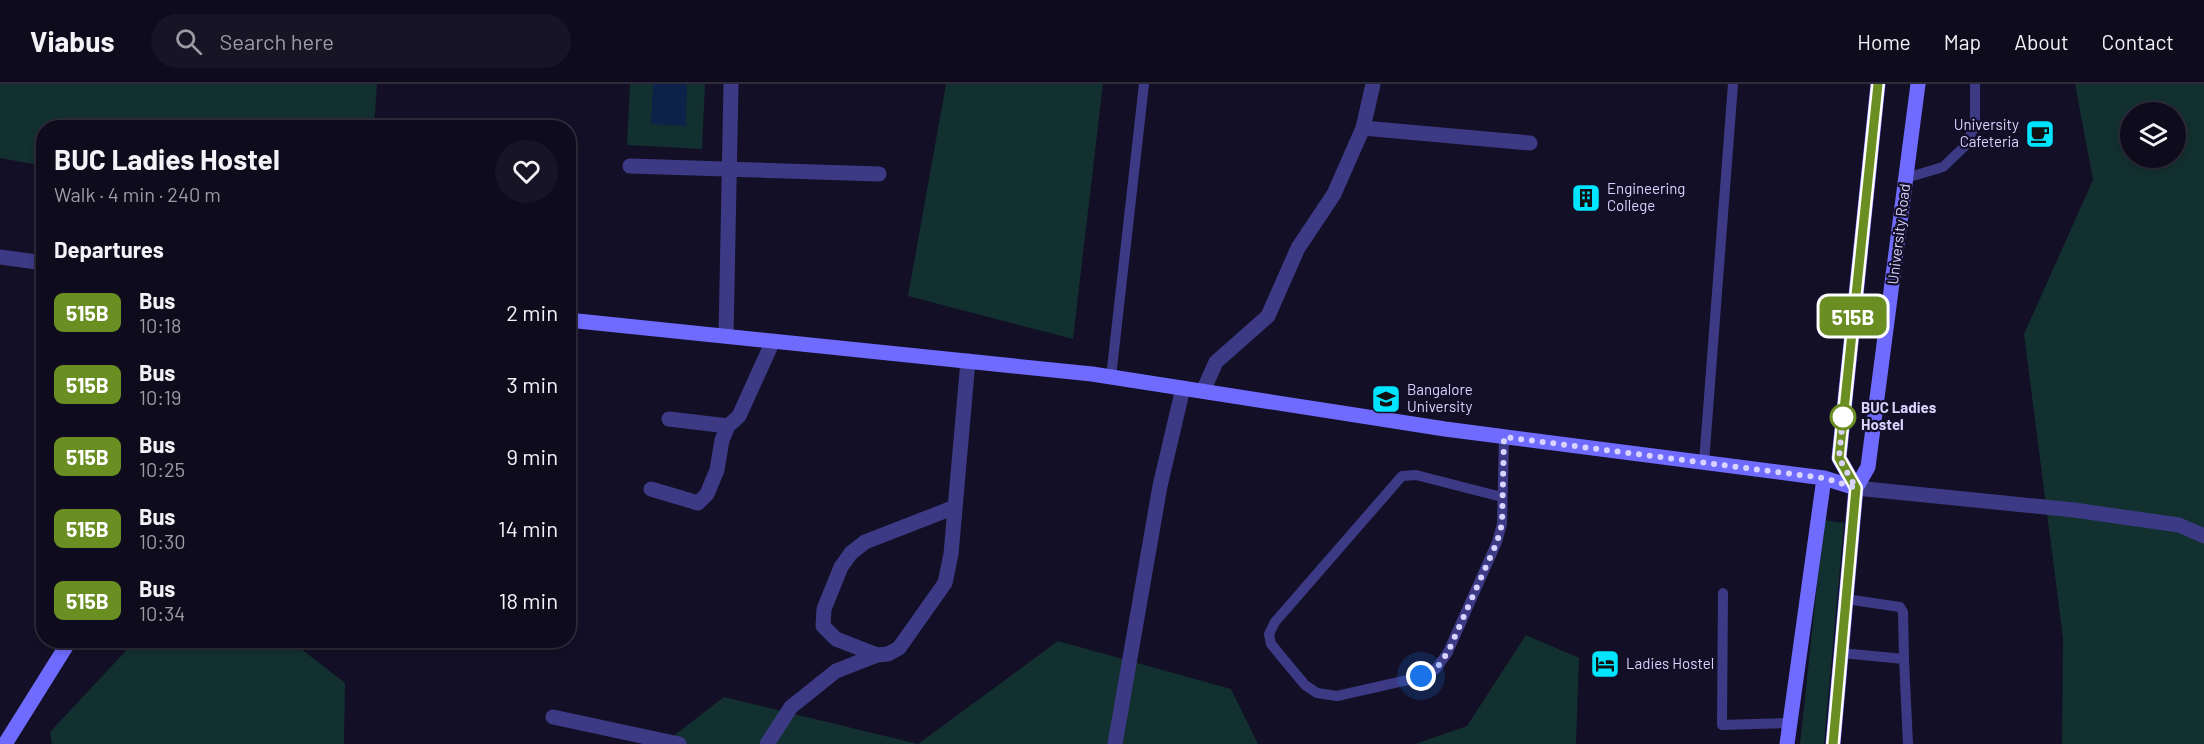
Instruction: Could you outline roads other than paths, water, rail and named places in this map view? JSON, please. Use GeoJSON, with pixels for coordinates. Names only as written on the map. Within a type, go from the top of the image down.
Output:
{"type":"FeatureCollection","features":[{"type":"Feature","properties":{"kind":"street"},"geometry":{"type":"LineString","coordinates":[[726,336],[731,84]]}},
{"type":"Feature","properties":{"kind":"street"},"geometry":{"type":"LineString","coordinates":[[1203,391],[1216,362],[1268,316],[1298,248],[1334,194],[1363,128],[1373,84]]}},
{"type":"Feature","properties":{"kind":"street"},"geometry":{"type":"LineString","coordinates":[[1856,488],[1839,458],[1878,84]]}},
{"type":"Feature","properties":{"kind":"street","name":"University Road"},"geometry":{"type":"LineString","coordinates":[[1833,744],[1856,488],[1868,467],[1918,84]]}},
{"type":"Feature","properties":{"kind":"street"},"geometry":{"type":"LineString","coordinates":[[1363,128],[1530,143]]}},
{"type":"Feature","properties":{"kind":"street"},"geometry":{"type":"LineString","coordinates":[[630,166],[879,174]]}},
{"type":"Feature","properties":{"kind":"street"},"geometry":{"type":"LineString","coordinates":[[0,257],[36,262]]}},
{"type":"Feature","properties":{"kind":"street"},"geometry":{"type":"LineString","coordinates":[[576,321],[1111,377],[1504,437],[1824,478],[1856,488],[2074,510],[2179,525],[2204,536]]}},
{"type":"Feature","properties":{"kind":"street"},"geometry":{"type":"LineString","coordinates":[[651,489],[698,503],[707,494],[717,470],[722,440],[728,426],[739,416],[773,341]]}},
{"type":"Feature","properties":{"kind":"street"},"geometry":{"type":"LineString","coordinates":[[767,744],[791,707],[836,671],[877,655],[888,654],[899,648],[945,583],[955,507],[968,361]]}},
{"type":"Feature","properties":{"kind":"street"},"geometry":{"type":"LineString","coordinates":[[1114,744],[1160,486],[1183,388]]}},
{"type":"Feature","properties":{"kind":"street"},"geometry":{"type":"LineString","coordinates":[[669,419],[728,426]]}},
{"type":"Feature","properties":{"kind":"street"},"geometry":{"type":"LineString","coordinates":[[1787,744],[1824,478]]}},
{"type":"Feature","properties":{"kind":"street"},"geometry":{"type":"LineString","coordinates":[[877,655],[836,639],[823,626],[824,609],[841,567],[851,553],[865,542],[955,507]]}},
{"type":"Feature","properties":{"kind":"street"},"geometry":{"type":"LineString","coordinates":[[5,744],[65,648]]}},
{"type":"Feature","properties":{"kind":"street"},"geometry":{"type":"LineString","coordinates":[[553,717],[679,744]]}},
{"type":"Feature","properties":{"kind":"lane"},"geometry":{"type":"LineString","coordinates":[[1111,377],[1144,84]]}},
{"type":"Feature","properties":{"kind":"lane"},"geometry":{"type":"LineString","coordinates":[[1704,462],[1733,84]]}},
{"type":"Feature","properties":{"kind":"lane"},"geometry":{"type":"LineString","coordinates":[[1906,178],[1943,167],[1964,147],[1975,126],[1975,84]]}},
{"type":"Feature","properties":{"kind":"lane"},"geometry":{"type":"LineString","coordinates":[[1502,497],[1416,475],[1402,476],[1275,622],[1269,634],[1271,644],[1305,685],[1317,693],[1337,696],[1421,676],[1436,669],[1448,652],[1497,542],[1502,524],[1504,437]]}},
{"type":"Feature","properties":{"kind":"lane"},"geometry":{"type":"LineString","coordinates":[[1723,593],[1722,725],[1789,723]]}},
{"type":"Feature","properties":{"kind":"lane"},"geometry":{"type":"LineString","coordinates":[[1846,599],[1900,607],[1904,612],[1908,744]]}},
{"type":"Feature","properties":{"kind":"lane"},"geometry":{"type":"LineString","coordinates":[[1841,653],[1904,659]]}},
{"type":"Feature","properties":{"kind":"water"},"geometry":{"type":"Polygon","coordinates":[[[653,84],[687,84],[686,126],[651,124],[653,84]]]}},
{"type":"Feature","properties":{"kind":"place","name":"University Cafeteria"},"geometry":{"type":"Point","coordinates":[2040,134]}},
{"type":"Feature","properties":{"kind":"place","name":"Engineering College"},"geometry":{"type":"Point","coordinates":[1586,198]}},
{"type":"Feature","properties":{"kind":"place","name":"Bangalore University"},"geometry":{"type":"Point","coordinates":[1386,399]}},
{"type":"Feature","properties":{"kind":"place","name":"BUC Ladies Hostel"},"geometry":{"type":"Point","coordinates":[1843,417]}},
{"type":"Feature","properties":{"kind":"place","name":"Ladies Hostel"},"geometry":{"type":"Point","coordinates":[1605,664]}}]}
